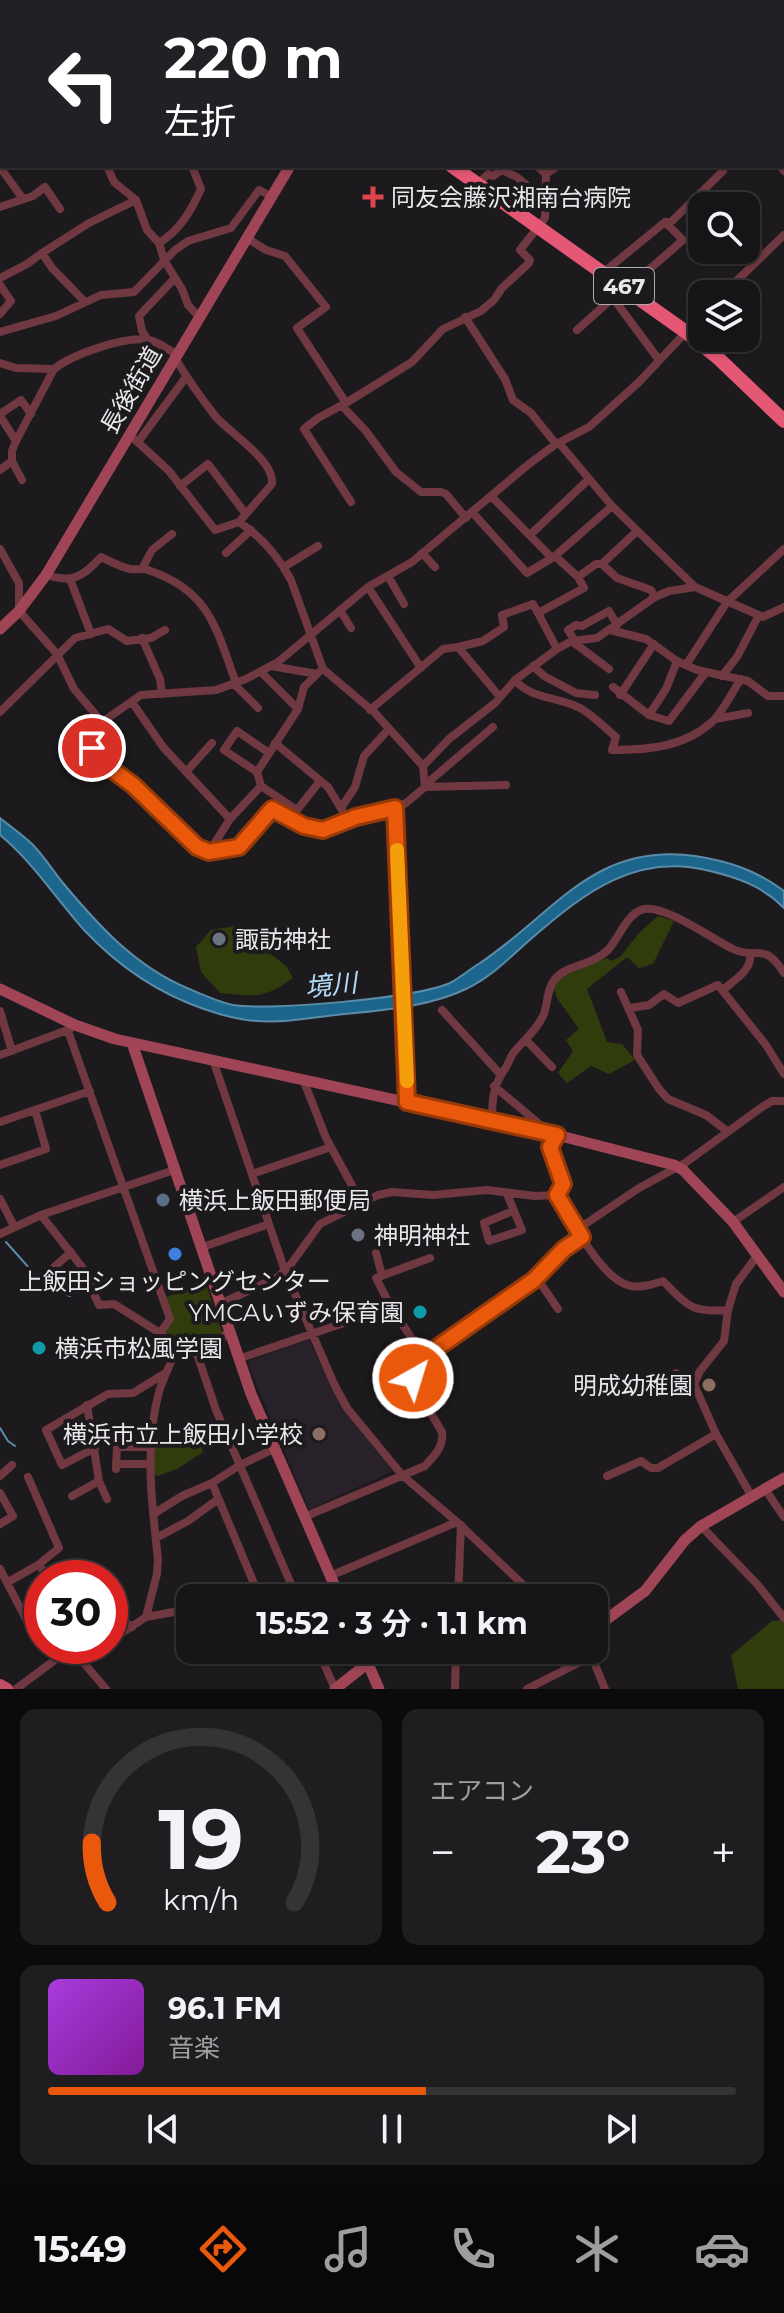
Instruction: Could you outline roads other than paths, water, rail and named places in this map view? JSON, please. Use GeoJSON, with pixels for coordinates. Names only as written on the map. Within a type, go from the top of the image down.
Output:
{"type":"FeatureCollection","features":[{"type":"Feature","properties":{"kind":"highway","name":"467"},"geometry":{"type":"LineString","coordinates":[[455,168],[686,332],[784,421]]}},
{"type":"Feature","properties":{"kind":"main road"},"geometry":{"type":"LineString","coordinates":[[0,1685],[7,1689]]}},
{"type":"Feature","properties":{"kind":"street"},"geometry":{"type":"LineString","coordinates":[[3,168],[23,199]]}},
{"type":"Feature","properties":{"kind":"street"},"geometry":{"type":"LineString","coordinates":[[108,168],[114,182],[136,200],[147,230],[159,243],[164,260],[188,305],[200,318]]}},
{"type":"Feature","properties":{"kind":"street"},"geometry":{"type":"LineString","coordinates":[[159,243],[182,224],[201,189],[193,168]]}},
{"type":"Feature","properties":{"kind":"street","name":"長後街道"},"geometry":{"type":"LineString","coordinates":[[0,629],[19,611],[46,575],[134,438],[176,356],[289,168]]}},
{"type":"Feature","properties":{"kind":"street"},"geometry":{"type":"LineString","coordinates":[[539,168],[546,174]]}},
{"type":"Feature","properties":{"kind":"street"},"geometry":{"type":"LineString","coordinates":[[546,174],[555,168]]}},
{"type":"Feature","properties":{"kind":"street"},"geometry":{"type":"LineString","coordinates":[[478,184],[488,174],[493,176],[502,170],[517,177],[544,200]]}},
{"type":"Feature","properties":{"kind":"street"},"geometry":{"type":"LineString","coordinates":[[701,192],[723,171]]}},
{"type":"Feature","properties":{"kind":"street"},"geometry":{"type":"LineString","coordinates":[[351,502],[304,429],[412,362],[443,329],[481,311],[529,263],[530,260],[520,250],[545,218],[546,174]]}},
{"type":"Feature","properties":{"kind":"street"},"geometry":{"type":"LineString","coordinates":[[0,207],[45,187],[60,209]]}},
{"type":"Feature","properties":{"kind":"street"},"geometry":{"type":"LineString","coordinates":[[0,332],[56,316],[101,295],[134,292],[164,260],[188,241],[231,228],[259,190],[273,197]]}},
{"type":"Feature","properties":{"kind":"street"},"geometry":{"type":"LineString","coordinates":[[0,278],[89,223],[136,200]]}},
{"type":"Feature","properties":{"kind":"street"},"geometry":{"type":"LineString","coordinates":[[604,272],[665,222],[671,222],[688,205]]}},
{"type":"Feature","properties":{"kind":"street"},"geometry":{"type":"LineString","coordinates":[[577,330],[683,240],[665,222]]}},
{"type":"Feature","properties":{"kind":"street"},"geometry":{"type":"LineString","coordinates":[[737,280],[784,235]]}},
{"type":"Feature","properties":{"kind":"street"},"geometry":{"type":"LineString","coordinates":[[247,238],[266,250],[285,256],[326,307],[297,328],[344,404],[396,472],[417,490],[446,494],[527,573],[554,557],[612,506]]}},
{"type":"Feature","properties":{"kind":"street"},"geometry":{"type":"LineString","coordinates":[[42,253],[85,302]]}},
{"type":"Feature","properties":{"kind":"street"},"geometry":{"type":"LineString","coordinates":[[174,279],[139,316],[142,331],[148,340],[176,356],[186,377],[220,422],[249,446],[273,478],[272,484],[239,522],[215,530],[163,465],[134,438],[186,377]]}},
{"type":"Feature","properties":{"kind":"street"},"geometry":{"type":"LineString","coordinates":[[0,285],[11,301],[0,314]]}},
{"type":"Feature","properties":{"kind":"street"},"geometry":{"type":"LineString","coordinates":[[613,298],[659,360]]}},
{"type":"Feature","properties":{"kind":"street"},"geometry":{"type":"LineString","coordinates":[[465,317],[505,379],[513,400],[531,413],[636,532],[695,587],[763,617],[784,607]]}},
{"type":"Feature","properties":{"kind":"street"},"geometry":{"type":"LineString","coordinates":[[493,727],[406,803],[395,808],[348,820],[329,829],[314,829],[272,809],[239,847],[209,852],[197,847],[133,785],[96,758],[92,748],[102,722],[141,695],[205,692],[235,683],[271,666],[368,587],[422,553],[557,444],[589,427],[614,407],[686,332]]}},
{"type":"Feature","properties":{"kind":"street"},"geometry":{"type":"LineString","coordinates":[[22,480],[12,461],[12,451],[54,369],[102,347],[148,340]]}},
{"type":"Feature","properties":{"kind":"street"},"geometry":{"type":"LineString","coordinates":[[0,363],[16,368],[54,369]]}},
{"type":"Feature","properties":{"kind":"street"},"geometry":{"type":"LineString","coordinates":[[16,441],[0,415],[21,400],[31,414]]}},
{"type":"Feature","properties":{"kind":"street"},"geometry":{"type":"LineString","coordinates":[[0,470],[12,461]]}},
{"type":"Feature","properties":{"kind":"street"},"geometry":{"type":"LineString","coordinates":[[180,486],[208,464],[245,513]]}},
{"type":"Feature","properties":{"kind":"street"},"geometry":{"type":"LineString","coordinates":[[530,535],[589,479]]}},
{"type":"Feature","properties":{"kind":"street"},"geometry":{"type":"LineString","coordinates":[[491,496],[578,577],[584,588],[538,613]]}},
{"type":"Feature","properties":{"kind":"street"},"geometry":{"type":"LineString","coordinates":[[239,522],[265,542],[284,567],[320,671]]}},
{"type":"Feature","properties":{"kind":"street"},"geometry":{"type":"LineString","coordinates":[[226,553],[251,530]]}},
{"type":"Feature","properties":{"kind":"street"},"geometry":{"type":"LineString","coordinates":[[602,564],[636,532]]}},
{"type":"Feature","properties":{"kind":"street"},"geometry":{"type":"LineString","coordinates":[[142,569],[152,550],[172,534]]}},
{"type":"Feature","properties":{"kind":"street"},"geometry":{"type":"LineString","coordinates":[[284,567],[318,546]]}},
{"type":"Feature","properties":{"kind":"street"},"geometry":{"type":"LineString","coordinates":[[0,549],[19,583],[19,611],[57,654],[74,689],[102,722]]}},
{"type":"Feature","properties":{"kind":"street"},"geometry":{"type":"LineString","coordinates":[[649,715],[727,602],[784,549]]}},
{"type":"Feature","properties":{"kind":"street"},"geometry":{"type":"LineString","coordinates":[[422,553],[435,567]]}},
{"type":"Feature","properties":{"kind":"street"},"geometry":{"type":"LineString","coordinates":[[46,575],[70,579],[89,571],[101,557],[178,584],[196,597],[213,621],[235,683],[258,708]]}},
{"type":"Feature","properties":{"kind":"street"},"geometry":{"type":"LineString","coordinates":[[578,577],[596,564],[602,564],[617,578],[651,590],[655,597]]}},
{"type":"Feature","properties":{"kind":"street"},"geometry":{"type":"LineString","coordinates":[[388,576],[404,604]]}},
{"type":"Feature","properties":{"kind":"street"},"geometry":{"type":"LineString","coordinates":[[70,579],[91,634]]}},
{"type":"Feature","properties":{"kind":"street"},"geometry":{"type":"LineString","coordinates":[[368,587],[421,668]]}},
{"type":"Feature","properties":{"kind":"street"},"geometry":{"type":"LineString","coordinates":[[423,766],[515,680],[557,649],[573,641],[597,638],[655,597],[669,591],[695,587]]}},
{"type":"Feature","properties":{"kind":"street"},"geometry":{"type":"LineString","coordinates":[[370,710],[443,649],[483,641],[504,627],[502,615],[533,604],[557,649]]}},
{"type":"Feature","properties":{"kind":"street"},"geometry":{"type":"LineString","coordinates":[[340,610],[351,628]]}},
{"type":"Feature","properties":{"kind":"street"},"geometry":{"type":"LineString","coordinates":[[609,669],[573,641],[568,630],[609,611],[614,627],[654,644],[682,663],[748,681],[768,696],[782,694]]}},
{"type":"Feature","properties":{"kind":"street"},"geometry":{"type":"LineString","coordinates":[[722,676],[737,657],[759,615]]}},
{"type":"Feature","properties":{"kind":"street"},"geometry":{"type":"LineString","coordinates":[[0,712],[75,638],[108,629],[127,641],[151,638],[165,630]]}},
{"type":"Feature","properties":{"kind":"street"},"geometry":{"type":"LineString","coordinates":[[142,638],[160,679],[162,694]]}},
{"type":"Feature","properties":{"kind":"street"},"geometry":{"type":"LineString","coordinates":[[654,644],[617,691],[649,715],[669,721],[706,672]]}},
{"type":"Feature","properties":{"kind":"street"},"geometry":{"type":"LineString","coordinates":[[458,647],[500,697]]}},
{"type":"Feature","properties":{"kind":"street"},"geometry":{"type":"LineString","coordinates":[[271,666],[320,671],[370,710],[423,766],[425,787]]}},
{"type":"Feature","properties":{"kind":"street"},"geometry":{"type":"LineString","coordinates":[[533,666],[544,676],[576,693],[595,695]]}},
{"type":"Feature","properties":{"kind":"street"},"geometry":{"type":"LineString","coordinates":[[257,772],[298,709],[304,687],[320,671]]}},
{"type":"Feature","properties":{"kind":"street"},"geometry":{"type":"LineString","coordinates":[[261,672],[298,709]]}},
{"type":"Feature","properties":{"kind":"street"},"geometry":{"type":"LineString","coordinates":[[515,680],[520,687],[535,694],[578,707],[616,737],[612,750],[640,750],[687,740],[715,719],[741,679]]}},
{"type":"Feature","properties":{"kind":"street"},"geometry":{"type":"LineString","coordinates":[[132,702],[163,747],[230,819]]}},
{"type":"Feature","properties":{"kind":"street"},"geometry":{"type":"LineString","coordinates":[[715,719],[748,713]]}},
{"type":"Feature","properties":{"kind":"street"},"geometry":{"type":"LineString","coordinates":[[341,808],[355,787],[364,756],[389,729]]}},
{"type":"Feature","properties":{"kind":"street"},"geometry":{"type":"LineString","coordinates":[[269,753],[237,731],[224,750],[257,772],[261,786],[297,810],[320,781]]}},
{"type":"Feature","properties":{"kind":"street"},"geometry":{"type":"LineString","coordinates":[[186,772],[212,743]]}},
{"type":"Feature","properties":{"kind":"street"},"geometry":{"type":"LineString","coordinates":[[275,743],[328,787],[348,820]]}},
{"type":"Feature","properties":{"kind":"street"},"geometry":{"type":"LineString","coordinates":[[425,787],[506,785]]}},
{"type":"Feature","properties":{"kind":"street"},"geometry":{"type":"LineString","coordinates":[[209,852],[230,819],[261,786]]}},
{"type":"Feature","properties":{"kind":"street"},"geometry":{"type":"LineString","coordinates":[[395,808],[407,1102]]}},
{"type":"Feature","properties":{"kind":"street"},"geometry":{"type":"LineString","coordinates":[[492,1120],[494,1086],[511,1055],[543,1015],[549,989],[555,979],[602,955],[641,910],[661,911],[734,949],[769,955],[784,973]]}},
{"type":"Feature","properties":{"kind":"street"},"geometry":{"type":"LineString","coordinates":[[723,990],[748,968],[750,953]]}},
{"type":"Feature","properties":{"kind":"street"},"geometry":{"type":"LineString","coordinates":[[630,1008],[649,1005],[664,994],[678,1003],[718,985],[766,1045],[784,1074]]}},
{"type":"Feature","properties":{"kind":"street"},"geometry":{"type":"LineString","coordinates":[[0,989],[70,1027],[554,1134],[679,1167],[733,1222],[784,1292]]}},
{"type":"Feature","properties":{"kind":"street"},"geometry":{"type":"LineString","coordinates":[[621,992],[638,1030],[637,1055],[659,1089],[668,1099],[706,1115],[727,1131]]}},
{"type":"Feature","properties":{"kind":"street"},"geometry":{"type":"LineString","coordinates":[[442,1010],[500,1074]]}},
{"type":"Feature","properties":{"kind":"street"},"geometry":{"type":"LineString","coordinates":[[0,1011],[12,1051]]}},
{"type":"Feature","properties":{"kind":"street"},"geometry":{"type":"LineString","coordinates":[[0,1055],[70,1027]]}},
{"type":"Feature","properties":{"kind":"street"},"geometry":{"type":"LineString","coordinates":[[70,1027],[170,1319],[160,1333]]}},
{"type":"Feature","properties":{"kind":"street"},"geometry":{"type":"LineString","coordinates":[[526,1040],[552,1067]]}},
{"type":"Feature","properties":{"kind":"street"},"geometry":{"type":"LineString","coordinates":[[132,1043],[238,1359],[334,1584]]}},
{"type":"Feature","properties":{"kind":"street"},"geometry":{"type":"LineString","coordinates":[[213,1060],[285,1271],[347,1408],[402,1475],[522,1584]]}},
{"type":"Feature","properties":{"kind":"street"},"geometry":{"type":"LineString","coordinates":[[303,1079],[331,1147],[361,1202]]}},
{"type":"Feature","properties":{"kind":"street"},"geometry":{"type":"LineString","coordinates":[[494,1086],[554,1134]]}},
{"type":"Feature","properties":{"kind":"street"},"geometry":{"type":"LineString","coordinates":[[0,1122],[90,1091]]}},
{"type":"Feature","properties":{"kind":"street"},"geometry":{"type":"LineString","coordinates":[[304,1517],[425,1466],[438,1451],[443,1440],[442,1432],[415,1387],[413,1378],[413,1369],[424,1357],[537,1278],[580,1233],[639,1188],[679,1167],[772,1101],[784,1101]]}},
{"type":"Feature","properties":{"kind":"street"},"geometry":{"type":"LineString","coordinates":[[0,1165],[46,1149],[35,1110]]}},
{"type":"Feature","properties":{"kind":"street"},"geometry":{"type":"LineString","coordinates":[[554,1134],[550,1147],[563,1184],[557,1195]]}},
{"type":"Feature","properties":{"kind":"street"},"geometry":{"type":"LineString","coordinates":[[252,1174],[331,1147]]}},
{"type":"Feature","properties":{"kind":"street"},"geometry":{"type":"LineString","coordinates":[[0,1234],[41,1215],[174,1170]]}},
{"type":"Feature","properties":{"kind":"street"},"geometry":{"type":"LineString","coordinates":[[733,1222],[784,1187]]}},
{"type":"Feature","properties":{"kind":"street"},"geometry":{"type":"LineString","coordinates":[[220,1304],[285,1271],[320,1224],[361,1202],[392,1192],[424,1196],[487,1190],[546,1197],[557,1195]]}},
{"type":"Feature","properties":{"kind":"street"},"geometry":{"type":"LineString","coordinates":[[507,1194],[522,1230],[489,1241],[484,1223],[513,1211]]}},
{"type":"Feature","properties":{"kind":"street"},"geometry":{"type":"LineString","coordinates":[[557,1195],[580,1233],[622,1283],[639,1287],[663,1281],[686,1304],[702,1312],[728,1310]]}},
{"type":"Feature","properties":{"kind":"street"},"geometry":{"type":"LineString","coordinates":[[0,1199],[14,1226]]}},
{"type":"Feature","properties":{"kind":"street"},"geometry":{"type":"LineString","coordinates":[[41,1215],[71,1252],[87,1277],[99,1305],[114,1304],[169,1340],[175,1352]]}},
{"type":"Feature","properties":{"kind":"street"},"geometry":{"type":"LineString","coordinates":[[200,1248],[269,1224]]}},
{"type":"Feature","properties":{"kind":"street"},"geometry":{"type":"LineString","coordinates":[[51,1270],[71,1252]]}},
{"type":"Feature","properties":{"kind":"street"},"geometry":{"type":"LineString","coordinates":[[376,1253],[382,1275]]}},
{"type":"Feature","properties":{"kind":"street"},"geometry":{"type":"LineString","coordinates":[[694,1384],[700,1371],[724,1341],[728,1310],[736,1284],[757,1256]]}},
{"type":"Feature","properties":{"kind":"street"},"geometry":{"type":"LineString","coordinates":[[424,1357],[376,1278],[430,1258]]}},
{"type":"Feature","properties":{"kind":"street"},"geometry":{"type":"LineString","coordinates":[[537,1278],[558,1309]]}},
{"type":"Feature","properties":{"kind":"street"},"geometry":{"type":"LineString","coordinates":[[238,1359],[391,1307]]}},
{"type":"Feature","properties":{"kind":"street"},"geometry":{"type":"LineString","coordinates":[[175,1352],[214,1346],[229,1331]]}},
{"type":"Feature","properties":{"kind":"street"},"geometry":{"type":"LineString","coordinates":[[196,1351],[216,1410],[294,1584]]}},
{"type":"Feature","properties":{"kind":"street"},"geometry":{"type":"LineString","coordinates":[[146,1617],[157,1574],[150,1464],[156,1406],[164,1374],[175,1352]]}},
{"type":"Feature","properties":{"kind":"street"},"geometry":{"type":"LineString","coordinates":[[643,1392],[676,1373],[694,1384],[716,1434],[752,1497]]}},
{"type":"Feature","properties":{"kind":"street"},"geometry":{"type":"LineString","coordinates":[[95,1448],[62,1465],[46,1430],[108,1394],[133,1393],[164,1374]]}},
{"type":"Feature","properties":{"kind":"street"},"geometry":{"type":"LineString","coordinates":[[87,1405],[99,1481],[107,1499]]}},
{"type":"Feature","properties":{"kind":"street"},"geometry":{"type":"LineString","coordinates":[[607,1476],[641,1461],[651,1468],[658,1468],[716,1434]]}},
{"type":"Feature","properties":{"kind":"street"},"geometry":{"type":"LineString","coordinates":[[150,1464],[116,1466],[117,1447],[152,1447]]}},
{"type":"Feature","properties":{"kind":"street"},"geometry":{"type":"LineString","coordinates":[[155,1513],[274,1449]]}},
{"type":"Feature","properties":{"kind":"street"},"geometry":{"type":"LineString","coordinates":[[0,1476],[12,1465]]}},
{"type":"Feature","properties":{"kind":"street"},"geometry":{"type":"LineString","coordinates":[[28,1477],[59,1548],[44,1560]]}},
{"type":"Feature","properties":{"kind":"street"},"geometry":{"type":"LineString","coordinates":[[608,1618],[645,1591],[685,1540],[701,1526],[784,1478]]}},
{"type":"Feature","properties":{"kind":"street"},"geometry":{"type":"LineString","coordinates":[[72,1496],[99,1481]]}},
{"type":"Feature","properties":{"kind":"street"},"geometry":{"type":"LineString","coordinates":[[212,1483],[254,1584]]}},
{"type":"Feature","properties":{"kind":"street"},"geometry":{"type":"LineString","coordinates":[[765,1489],[784,1517]]}},
{"type":"Feature","properties":{"kind":"street"},"geometry":{"type":"LineString","coordinates":[[0,1493],[13,1516],[0,1524]]}},
{"type":"Feature","properties":{"kind":"street"},"geometry":{"type":"LineString","coordinates":[[156,1538],[188,1521],[217,1500]]}},
{"type":"Feature","properties":{"kind":"street"},"geometry":{"type":"LineString","coordinates":[[325,1584],[459,1524]]}},
{"type":"Feature","properties":{"kind":"street"},"geometry":{"type":"LineString","coordinates":[[458,1584],[459,1524]]}},
{"type":"Feature","properties":{"kind":"street"},"geometry":{"type":"LineString","coordinates":[[701,1526],[757,1584],[784,1618]]}},
{"type":"Feature","properties":{"kind":"street"},"geometry":{"type":"LineString","coordinates":[[0,1569],[24,1614]]}},
{"type":"Feature","properties":{"kind":"street"},"geometry":{"type":"LineString","coordinates":[[8,1582],[24,1573]]}},
{"type":"Feature","properties":{"kind":"street"},"geometry":{"type":"LineString","coordinates":[[128,1630],[146,1617],[176,1612]]}},
{"type":"Feature","properties":{"kind":"street"},"geometry":{"type":"LineString","coordinates":[[128,1624],[132,1627]]}},
{"type":"Feature","properties":{"kind":"street"},"geometry":{"type":"LineString","coordinates":[[16,1689],[48,1664]]}},
{"type":"Feature","properties":{"kind":"street"},"geometry":{"type":"LineString","coordinates":[[85,1664],[106,1689]]}},
{"type":"Feature","properties":{"kind":"street"},"geometry":{"type":"LineString","coordinates":[[324,1664],[335,1689],[367,1664]]}},
{"type":"Feature","properties":{"kind":"street"},"geometry":{"type":"LineString","coordinates":[[368,1664],[379,1689]]}},
{"type":"Feature","properties":{"kind":"street"},"geometry":{"type":"LineString","coordinates":[[455,1689],[456,1664]]}},
{"type":"Feature","properties":{"kind":"street"},"geometry":{"type":"LineString","coordinates":[[527,1689],[570,1664]]}},
{"type":"Feature","properties":{"kind":"street"},"geometry":{"type":"LineString","coordinates":[[594,1664],[605,1689]]}},
{"type":"Feature","properties":{"kind":"water"},"geometry":{"type":"Polygon","coordinates":[[[0,818],[33,845],[90,914],[134,956],[168,979],[233,1005],[343,1002],[407,994],[450,983],[506,944],[577,886],[629,860],[660,855],[695,856],[730,864],[763,877],[784,891],[784,908],[750,884],[731,877],[684,867],[659,867],[614,880],[592,892],[552,921],[493,972],[451,995],[385,1010],[287,1021],[250,1020],[210,1011],[170,995],[110,955],[0,835],[0,818]]]}},
{"type":"Feature","properties":{"kind":"waterway"},"geometry":{"type":"LineString","coordinates":[[6,1242],[46,1287],[70,1296]]}},
{"type":"Feature","properties":{"kind":"waterway"},"geometry":{"type":"LineString","coordinates":[[0,1428],[15,1446]]}},
{"type":"Feature","properties":{"kind":"place","name":"同友会藤沢湘南台病院"},"geometry":{"type":"Point","coordinates":[373,197]}},
{"type":"Feature","properties":{"kind":"place","name":"諏訪神社"},"geometry":{"type":"Point","coordinates":[219,939]}},
{"type":"Feature","properties":{"kind":"place","name":"横浜上飯田郵便局"},"geometry":{"type":"Point","coordinates":[163,1200]}},
{"type":"Feature","properties":{"kind":"place","name":"神明神社"},"geometry":{"type":"Point","coordinates":[358,1235]}},
{"type":"Feature","properties":{"kind":"place","name":"上飯田ショッピングセンター"},"geometry":{"type":"Point","coordinates":[175,1254]}},
{"type":"Feature","properties":{"kind":"place","name":"YMCAいずみ保育園"},"geometry":{"type":"Point","coordinates":[420,1312]}},
{"type":"Feature","properties":{"kind":"place","name":"横浜市松風学園"},"geometry":{"type":"Point","coordinates":[39,1348]}},
{"type":"Feature","properties":{"kind":"place","name":"明成幼稚園"},"geometry":{"type":"Point","coordinates":[709,1385]}},
{"type":"Feature","properties":{"kind":"place","name":"横浜市立上飯田小学校"},"geometry":{"type":"Point","coordinates":[319,1434]}},
{"type":"Feature","properties":{"kind":"water label","name":"境川"},"geometry":{"type":"Point","coordinates":[331,985]}}]}
